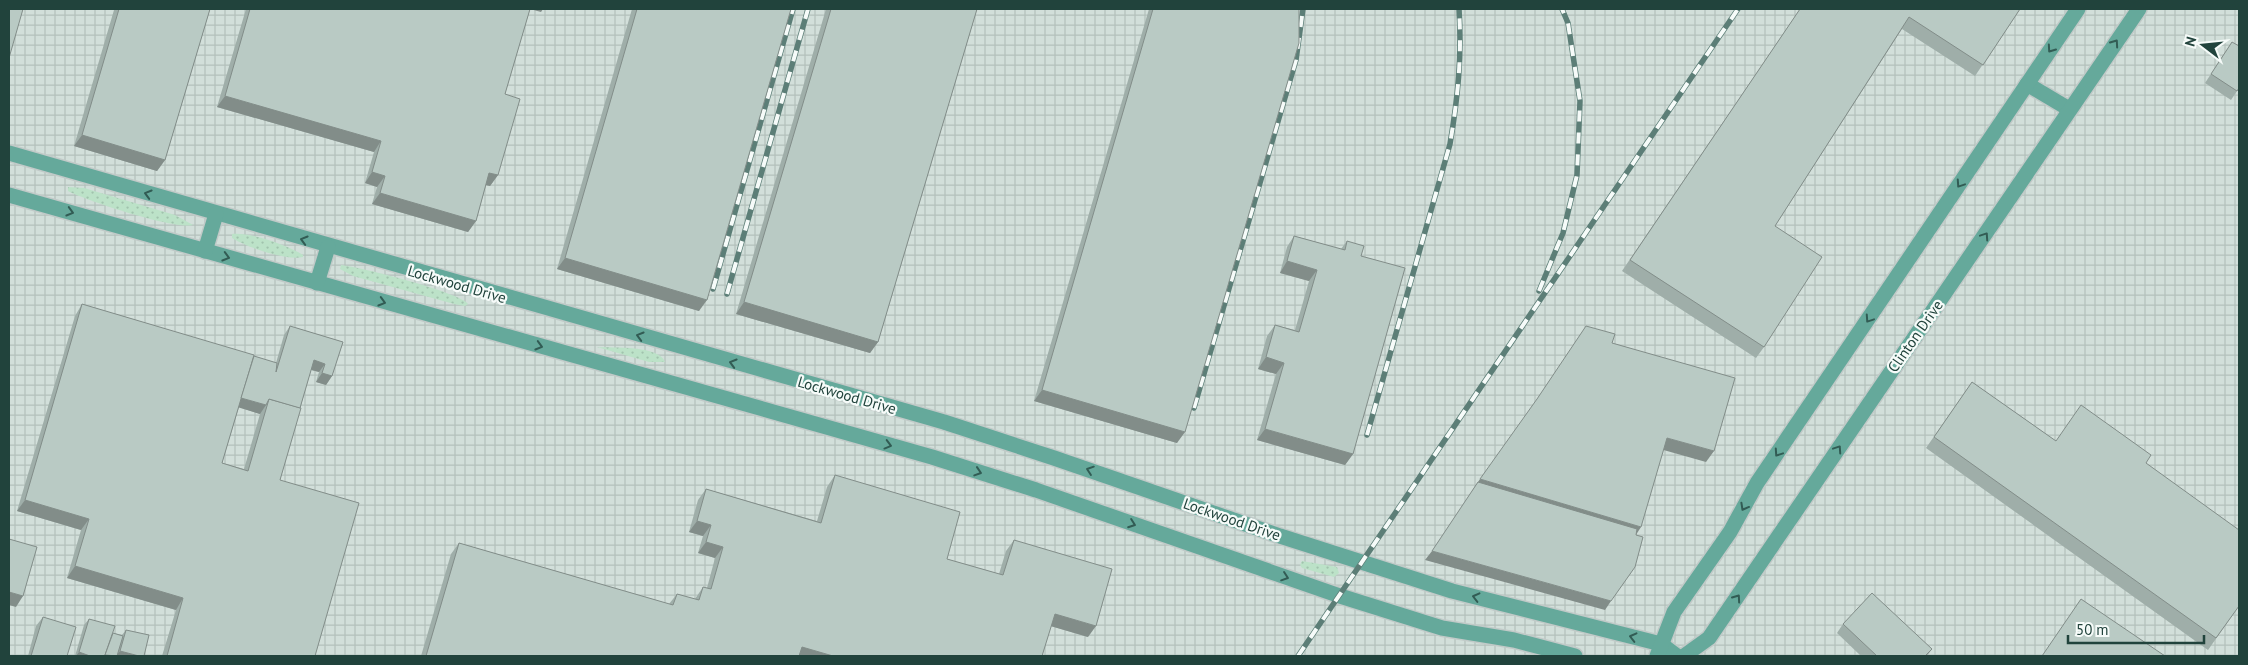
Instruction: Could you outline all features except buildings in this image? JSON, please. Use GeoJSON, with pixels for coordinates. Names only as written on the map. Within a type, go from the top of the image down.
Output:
{"type":"FeatureCollection","features":[{"type":"Feature","properties":{"kind":"main road"},"geometry":{"type":"LineString","coordinates":[[1659,650],[1674,612],[1730,532],[1757,483],[2078,9]]}},
{"type":"Feature","properties":{"kind":"main road","name":"Clinton Drive"},"geometry":{"type":"LineString","coordinates":[[1684,656],[1709,638],[1714,631],[1879,388],[1958,277],[2069,109],[2139,9]]}},
{"type":"Feature","properties":{"kind":"main road"},"geometry":{"type":"LineString","coordinates":[[2027,84],[2069,109]]}},
{"type":"Feature","properties":{"kind":"main road","name":"Lockwood Drive"},"geometry":{"type":"LineString","coordinates":[[9,154],[944,422],[1280,536],[1452,591],[1677,656]]}},
{"type":"Feature","properties":{"kind":"main road"},"geometry":{"type":"LineString","coordinates":[[9,195],[932,457],[1036,490],[1323,590],[1442,628],[1514,640],[1575,656]]}},
{"type":"Feature","properties":{"kind":"main road"},"geometry":{"type":"LineString","coordinates":[[205,251],[216,214]]}},
{"type":"Feature","properties":{"kind":"main road"},"geometry":{"type":"LineString","coordinates":[[317,283],[328,246]]}},
{"type":"Feature","properties":{"kind":"shaded area"},"geometry":{"type":"Polygon","coordinates":[[[9,9],[2239,9],[2239,656],[9,656],[9,9]]]}},
{"type":"Feature","properties":{"kind":"green space"},"geometry":{"type":"Polygon","coordinates":[[[68,187],[84,188],[175,215],[193,225],[169,223],[131,214],[78,196],[68,191],[68,187]]]}},
{"type":"Feature","properties":{"kind":"green space"},"geometry":{"type":"Polygon","coordinates":[[[232,234],[249,235],[279,243],[303,255],[303,257],[287,257],[256,249],[238,242],[232,238],[232,234]]]}},
{"type":"Feature","properties":{"kind":"green space"},"geometry":{"type":"Polygon","coordinates":[[[341,265],[368,270],[429,287],[461,299],[468,304],[465,306],[454,304],[353,276],[340,269],[341,265]]]}},
{"type":"Feature","properties":{"kind":"green space"},"geometry":{"type":"Polygon","coordinates":[[[597,347],[645,350],[661,357],[665,362],[649,362],[597,347]]]}},
{"type":"Feature","properties":{"kind":"green space"},"geometry":{"type":"Polygon","coordinates":[[[1302,561],[1337,567],[1339,573],[1334,577],[1302,568],[1300,565],[1302,561]]]}},
{"type":"Feature","properties":{"kind":"railway"},"geometry":{"type":"LineString","coordinates":[[713,289],[793,9]]}},
{"type":"Feature","properties":{"kind":"railway"},"geometry":{"type":"LineString","coordinates":[[727,294],[808,9]]}},
{"type":"Feature","properties":{"kind":"railway"},"geometry":{"type":"LineString","coordinates":[[1194,408],[1296,60],[1303,9]]}},
{"type":"Feature","properties":{"kind":"railway"},"geometry":{"type":"LineString","coordinates":[[1367,435],[1450,144],[1459,76],[1459,9]]}},
{"type":"Feature","properties":{"kind":"railway"},"geometry":{"type":"LineString","coordinates":[[1539,291],[1563,233],[1577,175],[1580,101],[1568,23],[1562,9]]}},
{"type":"Feature","properties":{"kind":"railway"},"geometry":{"type":"LineString","coordinates":[[1298,656],[1738,9]]}}]}
